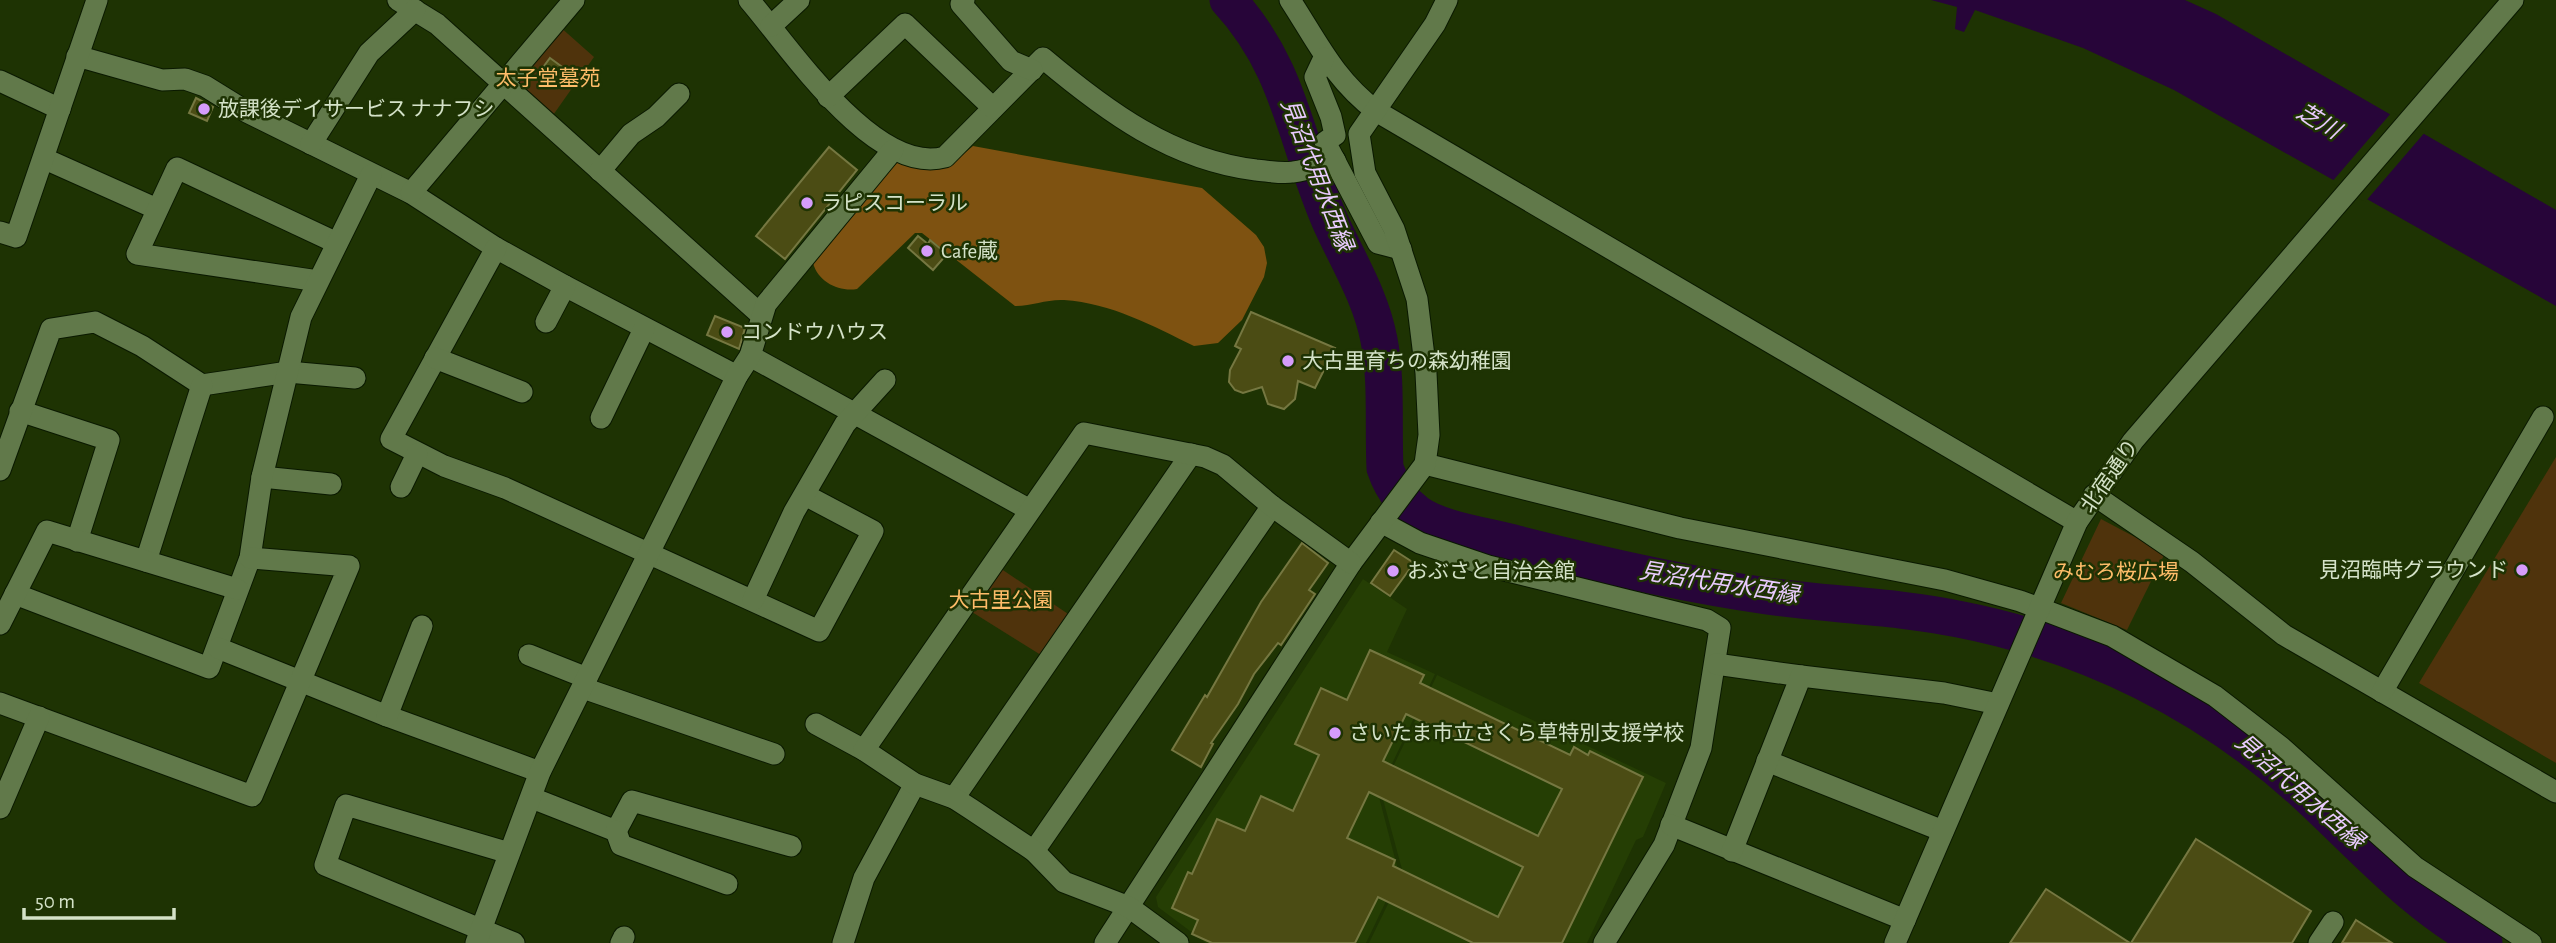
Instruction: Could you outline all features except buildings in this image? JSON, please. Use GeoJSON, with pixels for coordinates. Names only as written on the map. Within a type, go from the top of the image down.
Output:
{"type":"FeatureCollection","features":[{"type":"Feature","properties":{"kind":"street"},"geometry":{"type":"LineString","coordinates":[[0,232],[16,237],[45,159],[97,0]]}},
{"type":"Feature","properties":{"kind":"street"},"geometry":{"type":"LineString","coordinates":[[411,193],[574,0]]}},
{"type":"Feature","properties":{"kind":"street"},"geometry":{"type":"LineString","coordinates":[[749,0],[828,97],[893,150],[927,157],[946,157],[1043,58],[1099,105],[1162,143],[1226,166],[1295,172],[1335,160]]}},
{"type":"Feature","properties":{"kind":"street"},"geometry":{"type":"LineString","coordinates":[[771,26],[799,0]]}},
{"type":"Feature","properties":{"kind":"street"},"geometry":{"type":"LineString","coordinates":[[964,0],[961,4],[1011,61],[1032,70]]}},
{"type":"Feature","properties":{"kind":"street"},"geometry":{"type":"LineString","coordinates":[[1290,0],[1324,58],[1357,96],[1376,111],[2077,522]]}},
{"type":"Feature","properties":{"kind":"street"},"geometry":{"type":"LineString","coordinates":[[1105,943],[1351,563],[1419,472],[1429,435],[1426,373],[1417,299],[1401,249],[1365,173],[1358,144],[1359,134],[1447,0]]}},
{"type":"Feature","properties":{"kind":"street","name":"北宿通り"},"geometry":{"type":"LineString","coordinates":[[1895,943],[2077,522],[2094,495],[2133,441],[2513,0]]}},
{"type":"Feature","properties":{"kind":"street"},"geometry":{"type":"LineString","coordinates":[[311,144],[369,53],[418,6],[761,315]]}},
{"type":"Feature","properties":{"kind":"street"},"geometry":{"type":"LineString","coordinates":[[828,97],[905,24],[993,108]]}},
{"type":"Feature","properties":{"kind":"street"},"geometry":{"type":"LineString","coordinates":[[77,56],[162,80],[185,79],[205,86],[247,112],[371,176],[411,193],[496,248],[644,329],[737,376]]}},
{"type":"Feature","properties":{"kind":"street"},"geometry":{"type":"LineString","coordinates":[[1324,58],[1315,77],[1335,135],[1325,142],[1378,243],[1401,249]]}},
{"type":"Feature","properties":{"kind":"street"},"geometry":{"type":"LineString","coordinates":[[0,81],[60,109]]}},
{"type":"Feature","properties":{"kind":"street"},"geometry":{"type":"LineString","coordinates":[[600,171],[631,134],[656,117],[679,94]]}},
{"type":"Feature","properties":{"kind":"street"},"geometry":{"type":"LineString","coordinates":[[479,936],[540,772],[647,554],[737,376],[750,356],[766,304],[893,150]]}},
{"type":"Feature","properties":{"kind":"street"},"geometry":{"type":"LineString","coordinates":[[45,159],[157,209]]}},
{"type":"Feature","properties":{"kind":"street"},"geometry":{"type":"LineString","coordinates":[[317,281],[137,254],[177,168],[337,243]]}},
{"type":"Feature","properties":{"kind":"street"},"geometry":{"type":"LineString","coordinates":[[15,594],[209,668],[250,558],[262,477],[301,317],[371,176]]}},
{"type":"Feature","properties":{"kind":"street"},"geometry":{"type":"LineString","coordinates":[[496,248],[391,439],[417,454],[505,488],[819,631],[873,531],[805,495]]}},
{"type":"Feature","properties":{"kind":"street"},"geometry":{"type":"LineString","coordinates":[[546,322],[565,286]]}},
{"type":"Feature","properties":{"kind":"street"},"geometry":{"type":"LineString","coordinates":[[0,470],[51,328],[95,322],[142,346],[202,385],[288,372],[355,378]]}},
{"type":"Feature","properties":{"kind":"street"},"geometry":{"type":"LineString","coordinates":[[601,418],[644,329]]}},
{"type":"Feature","properties":{"kind":"street"},"geometry":{"type":"LineString","coordinates":[[750,356],[1030,510]]}},
{"type":"Feature","properties":{"kind":"street"},"geometry":{"type":"LineString","coordinates":[[435,358],[522,392]]}},
{"type":"Feature","properties":{"kind":"street"},"geometry":{"type":"LineString","coordinates":[[753,600],[805,495],[853,413],[885,380]]}},
{"type":"Feature","properties":{"kind":"street"},"geometry":{"type":"LineString","coordinates":[[146,561],[202,385]]}},
{"type":"Feature","properties":{"kind":"street"},"geometry":{"type":"LineString","coordinates":[[20,411],[109,440],[77,541]]}},
{"type":"Feature","properties":{"kind":"street"},"geometry":{"type":"LineString","coordinates":[[2382,692],[2543,417]]}},
{"type":"Feature","properties":{"kind":"street"},"geometry":{"type":"LineString","coordinates":[[864,750],[1084,433],[1191,454],[1223,465],[1272,506],[1351,563]]}},
{"type":"Feature","properties":{"kind":"street"},"geometry":{"type":"LineString","coordinates":[[401,487],[417,454]]}},
{"type":"Feature","properties":{"kind":"street"},"geometry":{"type":"LineString","coordinates":[[954,798],[1191,454]]}},
{"type":"Feature","properties":{"kind":"street"},"geometry":{"type":"LineString","coordinates":[[1419,472],[1680,528],[1945,580],[2112,636],[2215,696],[2281,747],[2415,867],[2531,943]]}},
{"type":"Feature","properties":{"kind":"street"},"geometry":{"type":"LineString","coordinates":[[262,477],[331,484]]}},
{"type":"Feature","properties":{"kind":"street"},"geometry":{"type":"LineString","coordinates":[[2094,495],[2192,562],[2284,635],[2556,792]]}},
{"type":"Feature","properties":{"kind":"street"},"geometry":{"type":"LineString","coordinates":[[1034,851],[1272,506]]}},
{"type":"Feature","properties":{"kind":"street"},"geometry":{"type":"LineString","coordinates":[[1385,517],[1420,543],[1488,566],[1718,625],[1721,633],[1702,748],[1657,859],[1607,940]]}},
{"type":"Feature","properties":{"kind":"street"},"geometry":{"type":"LineString","coordinates":[[0,624],[47,531],[237,590]]}},
{"type":"Feature","properties":{"kind":"street"},"geometry":{"type":"LineString","coordinates":[[0,703],[252,796],[349,566],[250,558]]}},
{"type":"Feature","properties":{"kind":"street"},"geometry":{"type":"LineString","coordinates":[[387,716],[422,626]]}},
{"type":"Feature","properties":{"kind":"street"},"geometry":{"type":"LineString","coordinates":[[218,648],[387,716],[540,772]]}},
{"type":"Feature","properties":{"kind":"street"},"geometry":{"type":"LineString","coordinates":[[529,655],[585,683],[774,754]]}},
{"type":"Feature","properties":{"kind":"street"},"geometry":{"type":"LineString","coordinates":[[1716,664],[1944,693],[1998,704]]}},
{"type":"Feature","properties":{"kind":"street"},"geometry":{"type":"LineString","coordinates":[[1732,851],[1801,676]]}},
{"type":"Feature","properties":{"kind":"street"},"geometry":{"type":"LineString","coordinates":[[0,808],[39,717]]}},
{"type":"Feature","properties":{"kind":"street"},"geometry":{"type":"LineString","coordinates":[[816,724],[864,750],[915,784],[954,798],[1034,851],[1064,882],[1129,907],[1178,943]]}},
{"type":"Feature","properties":{"kind":"street"},"geometry":{"type":"LineString","coordinates":[[1768,761],[1943,831]]}},
{"type":"Feature","properties":{"kind":"street"},"geometry":{"type":"LineString","coordinates":[[843,943],[864,878],[915,784]]}},
{"type":"Feature","properties":{"kind":"street"},"geometry":{"type":"LineString","coordinates":[[532,798],[616,831]]}},
{"type":"Feature","properties":{"kind":"street"},"geometry":{"type":"LineString","coordinates":[[727,884],[621,845],[616,831],[632,801],[791,846]]}},
{"type":"Feature","properties":{"kind":"street"},"geometry":{"type":"LineString","coordinates":[[509,853],[346,805],[325,865],[479,936],[514,943]]}},
{"type":"Feature","properties":{"kind":"street"},"geometry":{"type":"LineString","coordinates":[[1671,825],[1905,920]]}},
{"type":"Feature","properties":{"kind":"street"},"geometry":{"type":"LineString","coordinates":[[2319,943],[2333,922]]}},
{"type":"Feature","properties":{"kind":"shaded area"},"geometry":{"type":"Polygon","coordinates":[[[973,146],[1202,188],[1256,235],[1264,247],[1267,263],[1264,277],[1242,320],[1218,343],[1194,346],[1131,317],[1081,302],[1058,300],[1015,306],[922,233],[915,233],[857,289],[836,287],[819,276],[813,263],[891,166],[901,161],[955,161],[973,146]]]}},
{"type":"Feature","properties":{"kind":"shaded area","name":"さいたま市立さくら草特別支援学校"},"geometry":{"type":"Polygon","coordinates":[[[1363,579],[1407,609],[1387,652],[1435,674],[1378,793],[1399,874],[1366,943],[1206,943],[1158,907],[1156,897],[1363,579]]]}},
{"type":"Feature","properties":{"kind":"shaded area"},"geometry":{"type":"Polygon","coordinates":[[[1437,675],[1666,783],[1643,837],[1636,840],[1587,943],[1369,943],[1403,873],[1381,792],[1437,675]]]}},
{"type":"Feature","properties":{"kind":"green space","name":"太子堂墓苑"},"geometry":{"type":"Polygon","coordinates":[[[559,26],[594,57],[551,118],[515,85],[559,26]]]}},
{"type":"Feature","properties":{"kind":"green space","name":"見沼臨時グラウンド"},"geometry":{"type":"Polygon","coordinates":[[[2556,457],[2556,763],[2419,683],[2556,457]]]}},
{"type":"Feature","properties":{"kind":"green space","name":"みむろ桜広場"},"geometry":{"type":"Polygon","coordinates":[[[2101,519],[2165,553],[2127,630],[2061,603],[2101,519]]]}},
{"type":"Feature","properties":{"kind":"green space","name":"大古里公園"},"geometry":{"type":"Polygon","coordinates":[[[994,564],[1077,620],[1049,660],[964,607],[994,564]]]}},
{"type":"Feature","properties":{"kind":"water","name":"芝川"},"geometry":{"type":"Polygon","coordinates":[[[1931,0],[2185,0],[2216,14],[2556,210],[2556,306],[2174,90],[2083,48],[1975,10],[1964,32],[1955,29],[1957,7],[1931,0]]]}},
{"type":"Feature","properties":{"kind":"pier"},"geometry":{"type":"Polygon","coordinates":[[[2392,112],[2426,131],[2365,202],[2331,183],[2392,112]]]}},
{"type":"Feature","properties":{"kind":"waterway","name":"見沼代用水西縁"},"geometry":{"type":"LineString","coordinates":[[1228,0],[1266,52],[1279,79],[1318,191],[1370,309],[1379,340],[1383,371],[1385,468],[1397,493],[1417,513],[1438,524],[1465,532],[1610,567],[1767,596],[1910,611],[1958,619],[2053,644],[2098,661],[2185,704],[2266,759],[2411,893],[2484,943]]}},
{"type":"Feature","properties":{"kind":"place","name":"放課後デイサービス ナナフシ"},"geometry":{"type":"Point","coordinates":[204,109]}},
{"type":"Feature","properties":{"kind":"place","name":"ラピスコーラル"},"geometry":{"type":"Point","coordinates":[807,203]}},
{"type":"Feature","properties":{"kind":"place","name":"Cafe蔵"},"geometry":{"type":"Point","coordinates":[927,251]}},
{"type":"Feature","properties":{"kind":"place","name":"コンドウハウス"},"geometry":{"type":"Point","coordinates":[727,332]}},
{"type":"Feature","properties":{"kind":"place","name":"大古里育ちの森幼稚園"},"geometry":{"type":"Point","coordinates":[1288,361]}},
{"type":"Feature","properties":{"kind":"place","name":"見沼臨時グラウンド"},"geometry":{"type":"Point","coordinates":[2522,570]}},
{"type":"Feature","properties":{"kind":"place","name":"おぶさと自治会館"},"geometry":{"type":"Point","coordinates":[1393,571]}},
{"type":"Feature","properties":{"kind":"place","name":"さいたま市立さくら草特別支援学校"},"geometry":{"type":"Point","coordinates":[1335,733]}}]}
